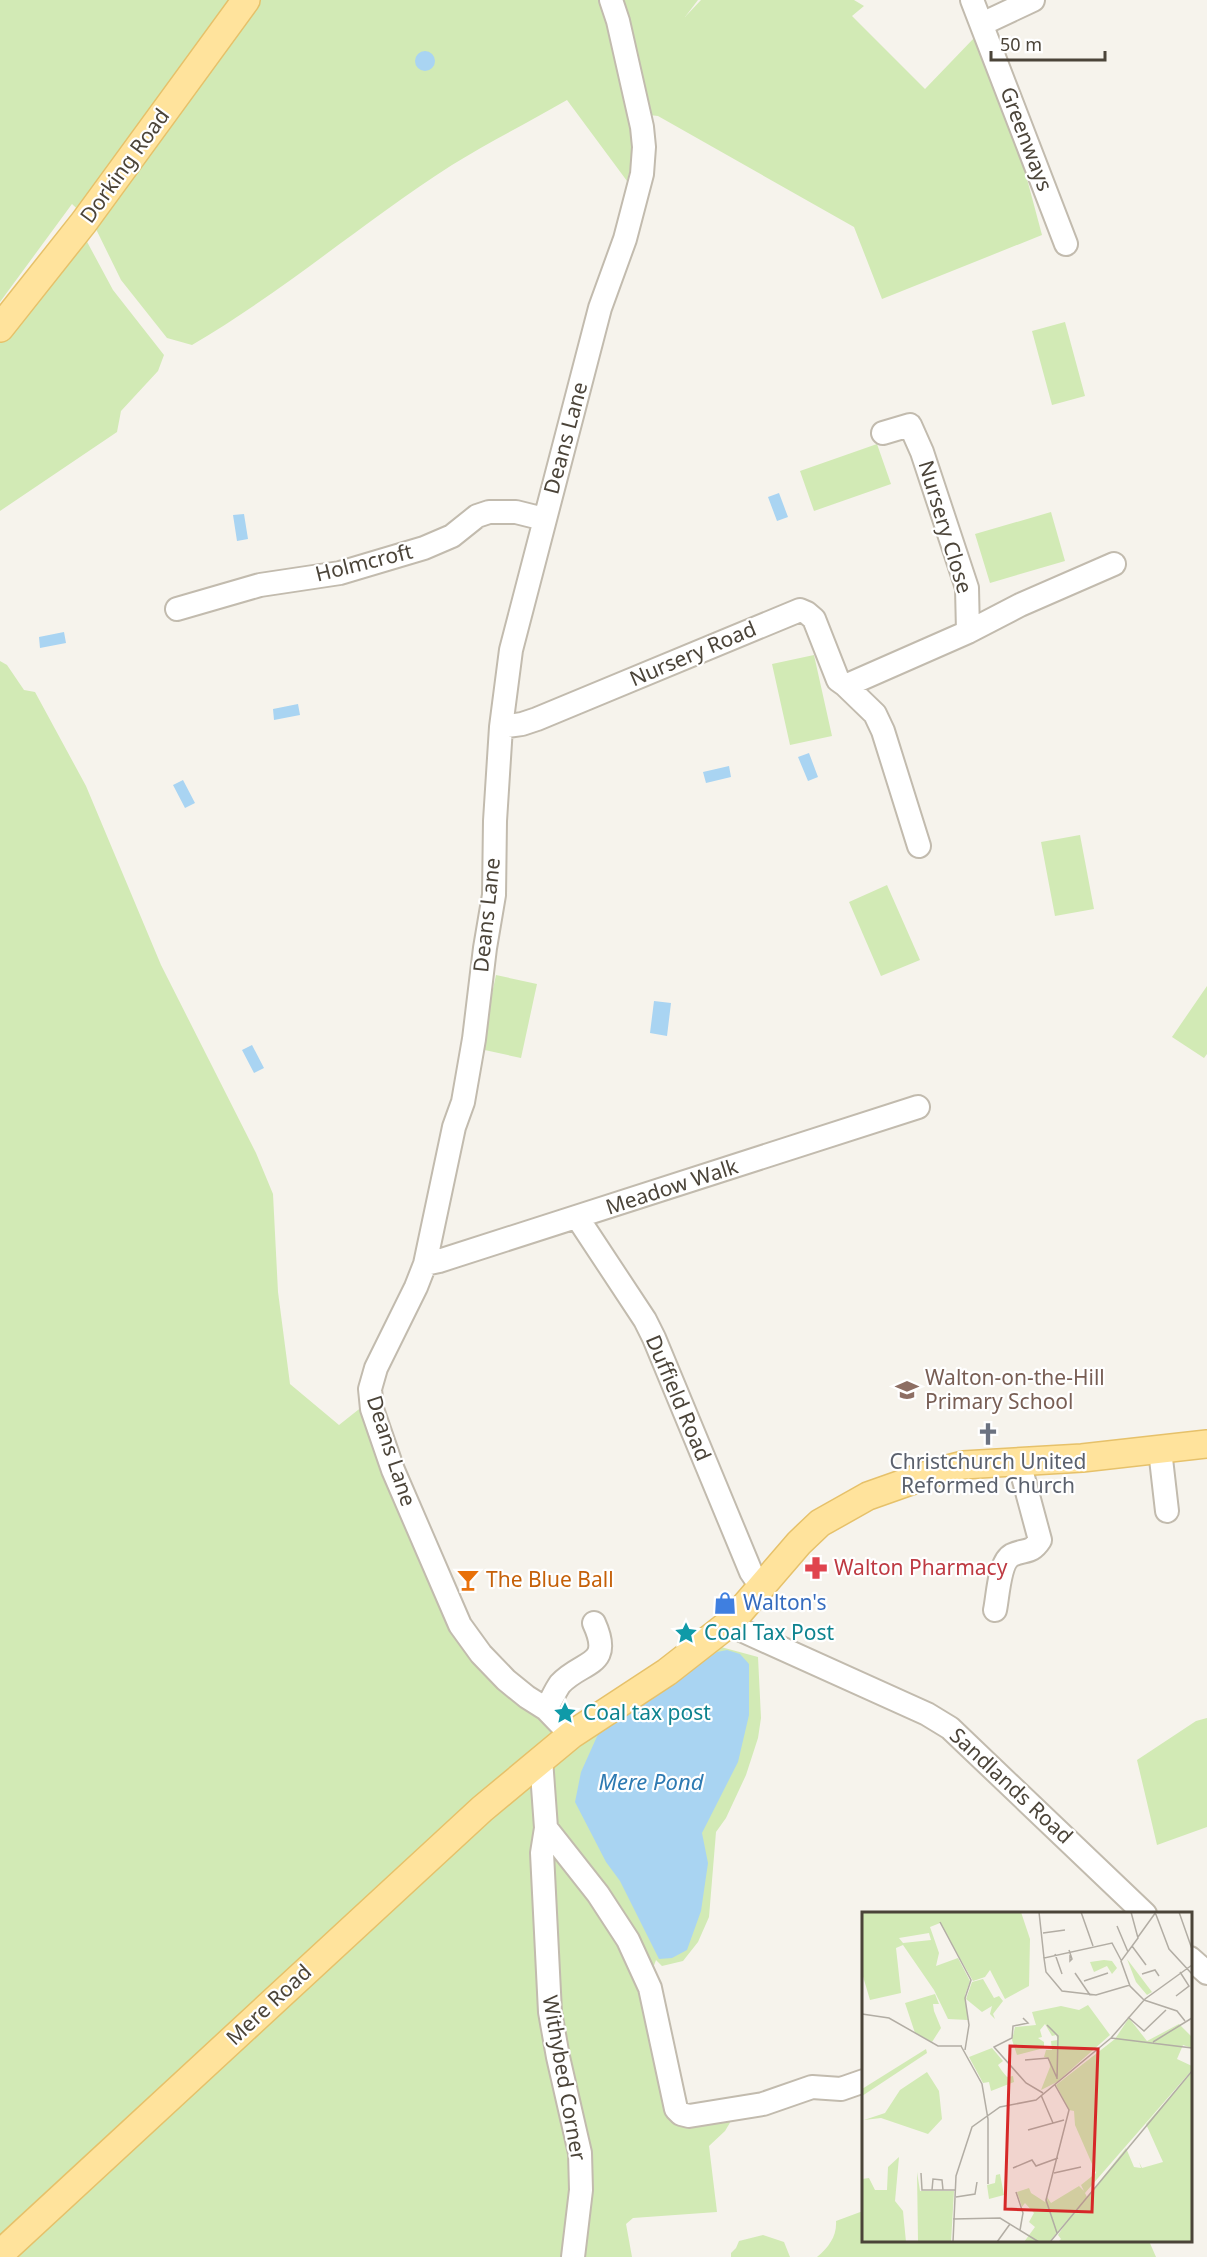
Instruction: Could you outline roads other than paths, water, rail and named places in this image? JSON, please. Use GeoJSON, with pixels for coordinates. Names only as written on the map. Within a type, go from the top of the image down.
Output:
{"type":"FeatureCollection","features":[{"type":"Feature","properties":{"kind":"main road","name":"Dorking Road"},"geometry":{"type":"LineString","coordinates":[[0,328],[84,222],[246,0]]}},
{"type":"Feature","properties":{"kind":"main road","name":"Mere Road"},"geometry":{"type":"LineString","coordinates":[[0,2254],[482,1809],[571,1735],[667,1672],[731,1622],[799,1543],[820,1523],[868,1496],[963,1465],[1160,1450],[1207,1444]]}},
{"type":"Feature","properties":{"kind":"street","name":"Deans Lane"},"geometry":{"type":"LineString","coordinates":[[571,1735],[546,1709],[506,1680],[481,1654],[460,1625],[402,1495],[372,1409],[370,1389],[376,1368],[416,1287],[424,1264],[454,1127],[463,1102],[473,1050],[484,948],[494,895],[495,821],[501,727],[511,650],[600,308],[625,239],[642,174],[644,147],[642,128],[618,21],[611,0]]}},
{"type":"Feature","properties":{"kind":"street","name":"Greenways"},"geometry":{"type":"LineString","coordinates":[[972,0],[1066,244]]}},
{"type":"Feature","properties":{"kind":"street"},"geometry":{"type":"LineString","coordinates":[[982,24],[1033,0]]}},
{"type":"Feature","properties":{"kind":"street","name":"Nursery Close"},"geometry":{"type":"LineString","coordinates":[[883,433],[910,425],[967,588],[968,632]]}},
{"type":"Feature","properties":{"kind":"street","name":"Holmcroft"},"geometry":{"type":"LineString","coordinates":[[177,609],[260,585],[340,573],[424,548],[452,536],[477,516],[489,512],[516,512],[544,519]]}},
{"type":"Feature","properties":{"kind":"street"},"geometry":{"type":"LineString","coordinates":[[845,685],[968,632],[1020,605],[1114,564]]}},
{"type":"Feature","properties":{"kind":"street","name":"Nursery Road"},"geometry":{"type":"LineString","coordinates":[[501,727],[537,719],[800,610],[814,619],[838,680],[874,714],[883,730],[919,846]]}},
{"type":"Feature","properties":{"kind":"street","name":"Meadow Walk"},"geometry":{"type":"LineString","coordinates":[[424,1264],[918,1107]]}},
{"type":"Feature","properties":{"kind":"street","name":"Duffield Road"},"geometry":{"type":"LineString","coordinates":[[577,1217],[645,1320],[654,1338],[751,1572],[762,1588]]}},
{"type":"Feature","properties":{"kind":"street"},"geometry":{"type":"LineString","coordinates":[[1160,1450],[1167,1511]]}},
{"type":"Feature","properties":{"kind":"street"},"geometry":{"type":"LineString","coordinates":[[996,1610],[1002,1566],[1010,1556],[1034,1549],[1040,1540],[1019,1462]]}},
{"type":"Feature","properties":{"kind":"street","name":"Sandlands Road"},"geometry":{"type":"LineString","coordinates":[[731,1622],[741,1630],[927,1714],[950,1728],[1143,1912]]}},
{"type":"Feature","properties":{"kind":"street"},"geometry":{"type":"LineString","coordinates":[[546,1709],[559,1685],[595,1659],[599,1653],[602,1644],[594,1623]]}},
{"type":"Feature","properties":{"kind":"street","name":"Withybed Corner"},"geometry":{"type":"LineString","coordinates":[[541,1759],[546,1828],[542,1852],[550,2012],[580,2152],[581,2190],[573,2257]]}},
{"type":"Feature","properties":{"kind":"street"},"geometry":{"type":"LineString","coordinates":[[546,1828],[598,1894],[628,1940],[650,1988],[676,2109],[681,2114],[689,2116],[746,2108],[812,2087],[841,2089],[862,2082]]}},
{"type":"Feature","properties":{"kind":"street"},"geometry":{"type":"LineString","coordinates":[[1192,1959],[1207,1974]]}},
{"type":"Feature","properties":{"kind":"water"},"geometry":{"type":"Polygon","coordinates":[[[425,51],[432,54],[435,61],[432,68],[425,71],[418,68],[415,61],[418,54],[425,51]]]}},
{"type":"Feature","properties":{"kind":"water"},"geometry":{"type":"Polygon","coordinates":[[[779,493],[788,517],[777,521],[768,497],[779,493]]]}},
{"type":"Feature","properties":{"kind":"water"},"geometry":{"type":"Polygon","coordinates":[[[244,514],[248,539],[237,541],[233,515],[244,514]]]}},
{"type":"Feature","properties":{"kind":"water"},"geometry":{"type":"Polygon","coordinates":[[[64,632],[66,643],[40,648],[39,637],[64,632]]]}},
{"type":"Feature","properties":{"kind":"water"},"geometry":{"type":"Polygon","coordinates":[[[298,704],[300,715],[274,720],[273,709],[298,704]]]}},
{"type":"Feature","properties":{"kind":"water"},"geometry":{"type":"Polygon","coordinates":[[[809,753],[818,777],[808,781],[798,757],[809,753]]]}},
{"type":"Feature","properties":{"kind":"water"},"geometry":{"type":"Polygon","coordinates":[[[729,766],[731,777],[706,783],[703,772],[729,766]]]}},
{"type":"Feature","properties":{"kind":"water"},"geometry":{"type":"Polygon","coordinates":[[[183,780],[195,803],[185,808],[173,785],[183,780]]]}},
{"type":"Feature","properties":{"kind":"water"},"geometry":{"type":"Polygon","coordinates":[[[654,1001],[671,1003],[667,1036],[650,1033],[654,1001]]]}},
{"type":"Feature","properties":{"kind":"water"},"geometry":{"type":"Polygon","coordinates":[[[252,1045],[264,1068],[254,1073],[242,1050],[252,1045]]]}},
{"type":"Feature","properties":{"kind":"water","name":"Mere Pond"},"geometry":{"type":"Polygon","coordinates":[[[727,1650],[740,1654],[749,1664],[749,1715],[738,1762],[702,1833],[708,1863],[701,1911],[687,1950],[672,1958],[659,1959],[620,1881],[606,1862],[575,1802],[581,1772],[599,1732],[717,1652],[727,1650]]]}},
{"type":"Feature","properties":{"kind":"place","name":"Walton-on-the-Hill Primary School"},"geometry":{"type":"Point","coordinates":[907,1390]}},
{"type":"Feature","properties":{"kind":"place","name":"Christchurch United Reformed Church"},"geometry":{"type":"Point","coordinates":[988,1434]}},
{"type":"Feature","properties":{"kind":"place","name":"Walton Pharmacy"},"geometry":{"type":"Point","coordinates":[816,1568]}},
{"type":"Feature","properties":{"kind":"place","name":"The Blue Ball"},"geometry":{"type":"Point","coordinates":[468,1580]}},
{"type":"Feature","properties":{"kind":"place","name":"Walton's"},"geometry":{"type":"Point","coordinates":[725,1603]}},
{"type":"Feature","properties":{"kind":"place","name":"Coal Tax Post"},"geometry":{"type":"Point","coordinates":[686,1633]}},
{"type":"Feature","properties":{"kind":"place","name":"Coal tax post"},"geometry":{"type":"Point","coordinates":[565,1713]}}]}
